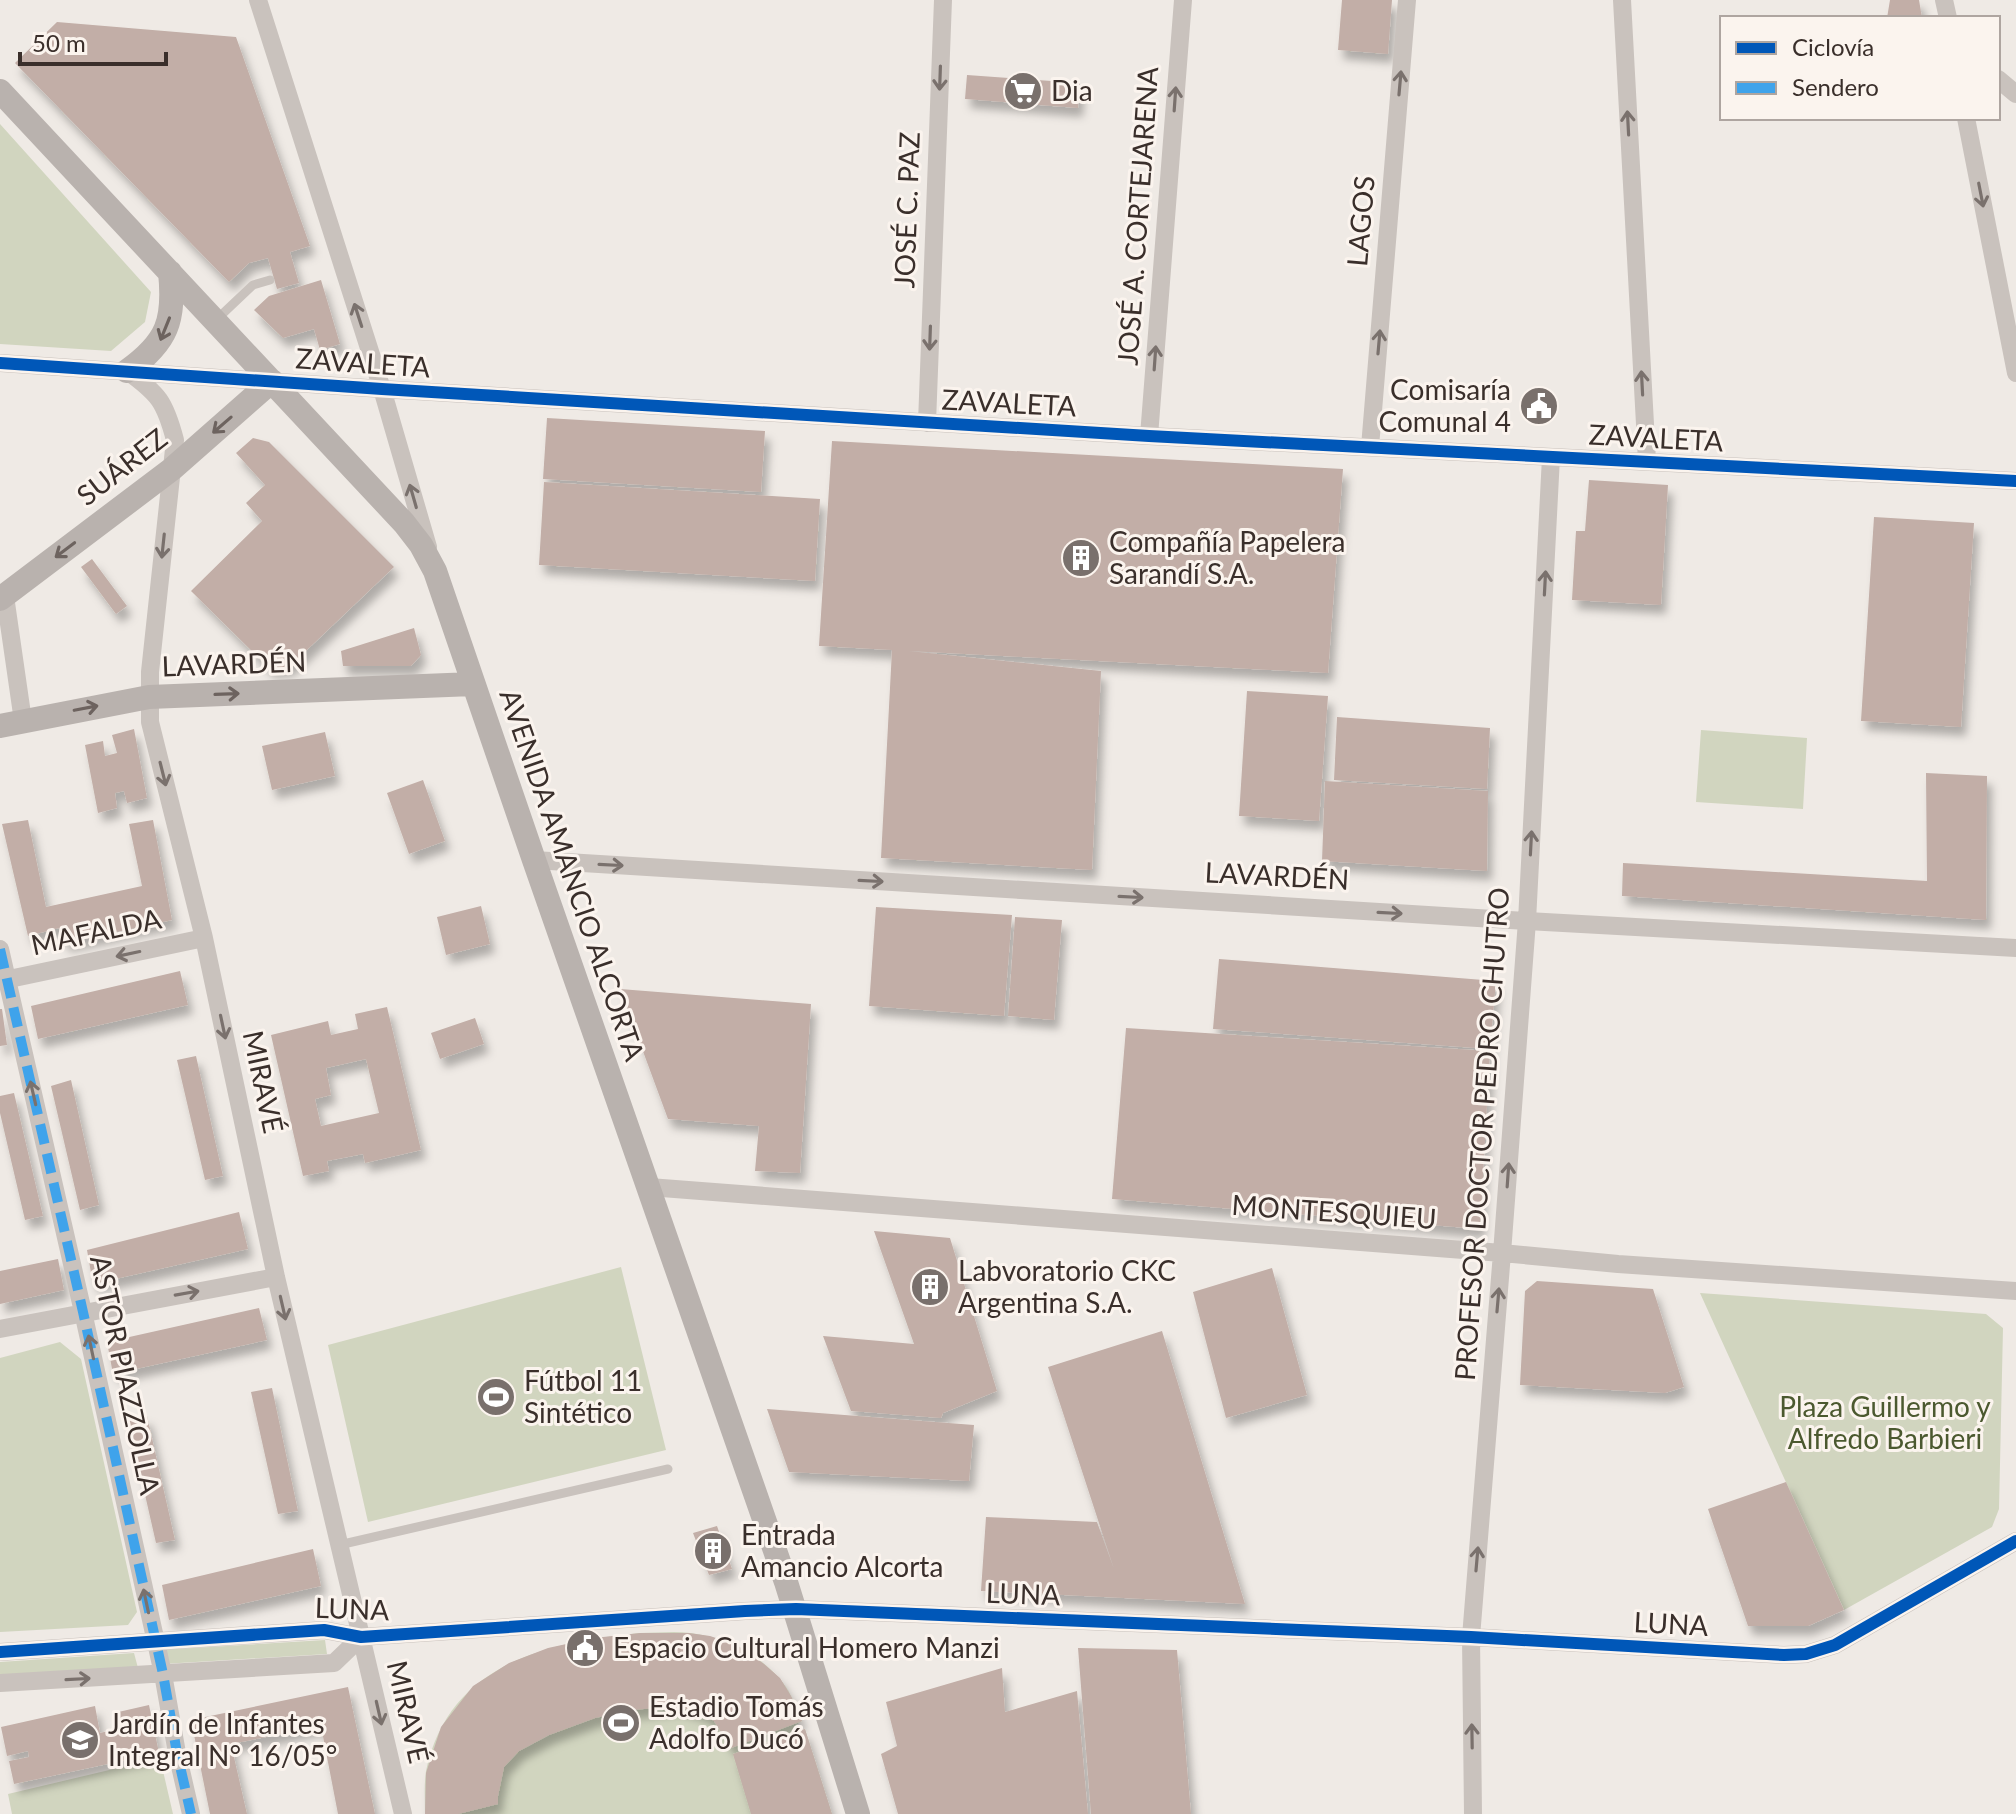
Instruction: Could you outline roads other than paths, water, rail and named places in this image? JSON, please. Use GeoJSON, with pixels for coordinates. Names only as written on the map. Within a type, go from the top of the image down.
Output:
{"type":"FeatureCollection","features":[{"type":"Feature","properties":{"kind":"main road","name":"AVENIDA AMANCIO ALCORTA"},"geometry":{"type":"LineString","coordinates":[[0,91],[404,523],[435,571],[796,1609],[858,1814]]}},
{"type":"Feature","properties":{"kind":"main road"},"geometry":{"type":"LineString","coordinates":[[127,371],[147,357],[166,329],[172,296],[170,272]]}},
{"type":"Feature","properties":{"kind":"main road","name":"SUÁREZ"},"geometry":{"type":"LineString","coordinates":[[2,598],[172,469],[272,381]]}},
{"type":"Feature","properties":{"kind":"main road","name":"LAVARDÉN"},"geometry":{"type":"LineString","coordinates":[[12,723],[149,697],[473,684]]}},
{"type":"Feature","properties":{"kind":"street"},"geometry":{"type":"LineString","coordinates":[[258,0],[382,389],[435,571]]}},
{"type":"Feature","properties":{"kind":"street","name":"JOSÉ C. PAZ"},"geometry":{"type":"LineString","coordinates":[[927,423],[943,0]]}},
{"type":"Feature","properties":{"kind":"street","name":"JOSÉ A. CORTEJARENA"},"geometry":{"type":"LineString","coordinates":[[1149,436],[1183,0]]}},
{"type":"Feature","properties":{"kind":"street","name":"LAGOS"},"geometry":{"type":"LineString","coordinates":[[1370,447],[1407,0]]}},
{"type":"Feature","properties":{"kind":"street"},"geometry":{"type":"LineString","coordinates":[[1622,0],[1647,461]]}},
{"type":"Feature","properties":{"kind":"street"},"geometry":{"type":"LineString","coordinates":[[2000,81],[2016,94]]}},
{"type":"Feature","properties":{"kind":"street"},"geometry":{"type":"LineString","coordinates":[[1966,120],[2016,373]]}},
{"type":"Feature","properties":{"kind":"street","name":"ZAVALETA"},"geometry":{"type":"LineString","coordinates":[[0,363],[1149,436],[2016,481]]}},
{"type":"Feature","properties":{"kind":"street","name":"MIRAVÉ"},"geometry":{"type":"LineString","coordinates":[[127,371],[151,388],[167,412],[175,440],[150,672],[150,722],[204,938],[276,1277],[403,1814]]}},
{"type":"Feature","properties":{"kind":"street","name":"PROFESOR DOCTOR PEDRO CHUTRO"},"geometry":{"type":"LineString","coordinates":[[1473,1814],[1471,1637],[1527,921],[1551,457]]}},
{"type":"Feature","properties":{"kind":"street"},"geometry":{"type":"LineString","coordinates":[[2,598],[12,723]]}},
{"type":"Feature","properties":{"kind":"street","name":"LAVARDÉN"},"geometry":{"type":"LineString","coordinates":[[534,860],[2016,948]]}},
{"type":"Feature","properties":{"kind":"street","name":"MAFALDA"},"geometry":{"type":"LineString","coordinates":[[4,981],[204,938]]}},
{"type":"Feature","properties":{"kind":"street","name":"ASTOR PIAZZOLLA"},"geometry":{"type":"LineString","coordinates":[[0,949],[4,981],[83,1312],[191,1814]]}},
{"type":"Feature","properties":{"kind":"street","name":"MONTESQUIEU"},"geometry":{"type":"LineString","coordinates":[[649,1187],[1618,1264],[2016,1291]]}},
{"type":"Feature","properties":{"kind":"street"},"geometry":{"type":"LineString","coordinates":[[0,1329],[276,1277]]}},
{"type":"Feature","properties":{"kind":"street","name":"LUNA"},"geometry":{"type":"LineString","coordinates":[[0,1652],[324,1630],[361,1637],[796,1609],[1806,1654],[1835,1645],[2016,1541]]}},
{"type":"Feature","properties":{"kind":"street","name":"LUNA"},"geometry":{"type":"LineString","coordinates":[[0,1683],[334,1663],[361,1637]]}},
{"type":"Feature","properties":{"kind":"lane"},"geometry":{"type":"LineString","coordinates":[[215,321],[253,285],[270,280]]}},
{"type":"Feature","properties":{"kind":"lane"},"geometry":{"type":"LineString","coordinates":[[339,1545],[668,1469]]}},
{"type":"Feature","properties":{"kind":"place","name":"Dia"},"geometry":{"type":"Point","coordinates":[1023,91]}},
{"type":"Feature","properties":{"kind":"place","name":"Comisaría Comunal 4"},"geometry":{"type":"Point","coordinates":[1539,406]}},
{"type":"Feature","properties":{"kind":"place","name":"Compañía Papelera Sarandí S.A."},"geometry":{"type":"Point","coordinates":[1081,558]}},
{"type":"Feature","properties":{"kind":"place","name":"Labvoratorio CKC Argentina S.A."},"geometry":{"type":"Point","coordinates":[930,1287]}},
{"type":"Feature","properties":{"kind":"place","name":"Fútbol 11 Sintético"},"geometry":{"type":"Point","coordinates":[496,1397]}},
{"type":"Feature","properties":{"kind":"place","name":"Entrada Amancio Alcorta"},"geometry":{"type":"Point","coordinates":[713,1551]}},
{"type":"Feature","properties":{"kind":"place","name":"Espacio Cultural Homero Manzi"},"geometry":{"type":"Point","coordinates":[585,1648]}},
{"type":"Feature","properties":{"kind":"place","name":"Estadio Tomás Adolfo Ducó"},"geometry":{"type":"Point","coordinates":[621,1723]}},
{"type":"Feature","properties":{"kind":"place","name":"Jardín de Infantes Integral N° 16/05°"},"geometry":{"type":"Point","coordinates":[80,1740]}},
{"type":"Feature","properties":{"kind":"park label","name":"Plaza Guillermo y Alfredo Barbieri"},"geometry":{"type":"Point","coordinates":[1885,1423]}}]}
